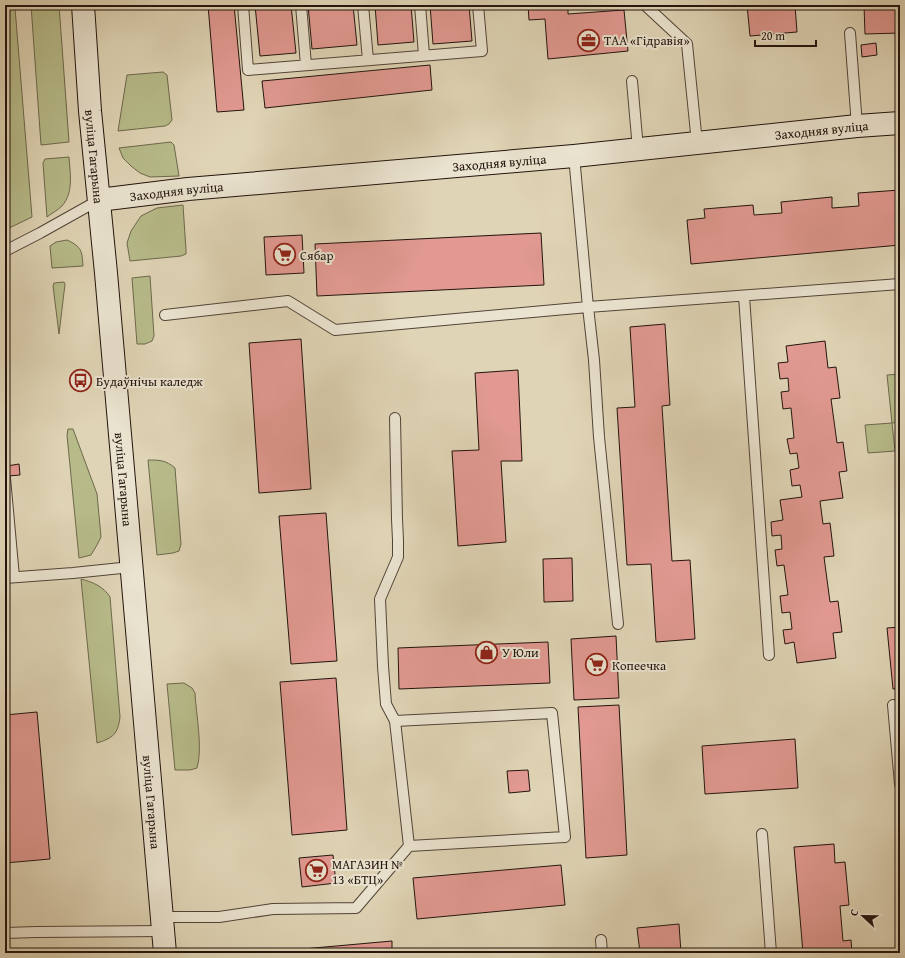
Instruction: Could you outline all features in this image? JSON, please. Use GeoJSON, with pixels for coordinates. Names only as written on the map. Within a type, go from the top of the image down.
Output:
{"type":"FeatureCollection","features":[{"type":"Feature","properties":{"kind":"main road","name":"вуліца Гагарына"},"geometry":{"type":"LineString","coordinates":[[82,5],[90,111],[166,953]]}},
{"type":"Feature","properties":{"kind":"main road","name":"Заходняя вуліца"},"geometry":{"type":"LineString","coordinates":[[99,200],[188,189],[574,156],[856,126],[900,123]]}},
{"type":"Feature","properties":{"kind":"lane"},"geometry":{"type":"LineString","coordinates":[[243,5],[248,70],[482,50],[478,5]]}},
{"type":"Feature","properties":{"kind":"lane"},"geometry":{"type":"LineString","coordinates":[[301,5],[306,65]]}},
{"type":"Feature","properties":{"kind":"lane"},"geometry":{"type":"LineString","coordinates":[[363,5],[368,60]]}},
{"type":"Feature","properties":{"kind":"lane"},"geometry":{"type":"LineString","coordinates":[[420,5],[424,56]]}},
{"type":"Feature","properties":{"kind":"lane"},"geometry":{"type":"LineString","coordinates":[[645,5],[687,44],[697,143]]}},
{"type":"Feature","properties":{"kind":"lane"},"geometry":{"type":"LineString","coordinates":[[850,33],[856,126]]}},
{"type":"Feature","properties":{"kind":"lane"},"geometry":{"type":"LineString","coordinates":[[632,81],[638,149]]}},
{"type":"Feature","properties":{"kind":"lane"},"geometry":{"type":"LineString","coordinates":[[574,156],[618,624]]}},
{"type":"Feature","properties":{"kind":"lane"},"geometry":{"type":"LineString","coordinates":[[5,251],[99,200]]}},
{"type":"Feature","properties":{"kind":"lane"},"geometry":{"type":"LineString","coordinates":[[165,315],[288,301],[335,330],[588,308],[900,284]]}},
{"type":"Feature","properties":{"kind":"lane"},"geometry":{"type":"LineString","coordinates":[[744,296],[768,655]]}},
{"type":"Feature","properties":{"kind":"lane"},"geometry":{"type":"LineString","coordinates":[[395,418],[398,557],[380,599],[386,704],[395,721],[409,846]]}},
{"type":"Feature","properties":{"kind":"lane"},"geometry":{"type":"LineString","coordinates":[[5,478],[9,577],[73,573],[131,567]]}},
{"type":"Feature","properties":{"kind":"lane"},"geometry":{"type":"LineString","coordinates":[[893,705],[900,784]]}},
{"type":"Feature","properties":{"kind":"lane"},"geometry":{"type":"LineString","coordinates":[[5,933],[52,932],[163,924],[273,909],[356,908],[409,846],[565,836],[552,713],[395,721]]}},
{"type":"Feature","properties":{"kind":"lane"},"geometry":{"type":"LineString","coordinates":[[762,834],[771,953]]}},
{"type":"Feature","properties":{"kind":"lane"},"geometry":{"type":"LineString","coordinates":[[601,940],[602,953]]}},
{"type":"Feature","properties":{"kind":"green space"},"geometry":{"type":"Polygon","coordinates":[[[31,5],[59,5],[69,142],[41,145],[31,5]]]}},
{"type":"Feature","properties":{"kind":"green space"},"geometry":{"type":"Polygon","coordinates":[[[15,8],[32,217],[5,230],[5,9],[15,8]]]}},
{"type":"Feature","properties":{"kind":"green space"},"geometry":{"type":"Polygon","coordinates":[[[163,72],[167,75],[172,120],[169,124],[165,126],[118,131],[127,75],[163,72]]]}},
{"type":"Feature","properties":{"kind":"green space"},"geometry":{"type":"Polygon","coordinates":[[[171,142],[174,145],[179,176],[150,177],[140,173],[123,158],[119,148],[171,142]]]}},
{"type":"Feature","properties":{"kind":"green space"},"geometry":{"type":"Polygon","coordinates":[[[69,157],[70,189],[66,201],[59,209],[47,217],[43,163],[45,159],[69,157]]]}},
{"type":"Feature","properties":{"kind":"green space"},"geometry":{"type":"Polygon","coordinates":[[[183,205],[186,254],[181,256],[130,261],[127,243],[131,231],[141,216],[157,208],[183,205]]]}},
{"type":"Feature","properties":{"kind":"green space"},"geometry":{"type":"Polygon","coordinates":[[[67,240],[76,245],[80,250],[83,266],[52,268],[50,246],[56,242],[67,240]]]}},
{"type":"Feature","properties":{"kind":"green space"},"geometry":{"type":"Polygon","coordinates":[[[150,276],[154,336],[152,341],[145,344],[137,344],[132,278],[150,276]]]}},
{"type":"Feature","properties":{"kind":"green space"},"geometry":{"type":"Polygon","coordinates":[[[64,282],[59,334],[53,286],[54,283],[64,282]]]}},
{"type":"Feature","properties":{"kind":"green space"},"geometry":{"type":"Polygon","coordinates":[[[900,374],[900,422],[892,423],[887,375],[900,374]]]}},
{"type":"Feature","properties":{"kind":"green space"},"geometry":{"type":"Polygon","coordinates":[[[892,423],[895,451],[868,453],[865,425],[892,423]]]}},
{"type":"Feature","properties":{"kind":"green space"},"geometry":{"type":"Polygon","coordinates":[[[68,429],[73,429],[97,494],[101,537],[91,555],[79,558],[67,435],[68,429]]]}},
{"type":"Feature","properties":{"kind":"green space"},"geometry":{"type":"Polygon","coordinates":[[[148,460],[169,463],[175,468],[181,544],[179,551],[173,553],[157,555],[148,460]]]}},
{"type":"Feature","properties":{"kind":"green space"},"geometry":{"type":"Polygon","coordinates":[[[81,579],[98,585],[108,593],[110,597],[120,717],[118,728],[114,734],[111,737],[97,743],[81,579]]]}},
{"type":"Feature","properties":{"kind":"green space"},"geometry":{"type":"Polygon","coordinates":[[[184,683],[192,688],[195,693],[199,760],[197,768],[190,770],[175,770],[167,684],[184,683]]]}},
{"type":"Feature","properties":{"kind":"building"},"geometry":{"type":"Polygon","coordinates":[[[208,5],[234,5],[244,110],[217,112],[208,5]]]}},
{"type":"Feature","properties":{"kind":"building"},"geometry":{"type":"Polygon","coordinates":[[[255,5],[291,5],[296,53],[260,56],[255,5]]]}},
{"type":"Feature","properties":{"kind":"building"},"geometry":{"type":"Polygon","coordinates":[[[308,5],[353,5],[357,45],[312,49],[308,5]]]}},
{"type":"Feature","properties":{"kind":"building"},"geometry":{"type":"Polygon","coordinates":[[[375,5],[411,5],[414,42],[378,45],[375,5]]]}},
{"type":"Feature","properties":{"kind":"building"},"geometry":{"type":"Polygon","coordinates":[[[430,5],[469,5],[472,41],[433,44],[430,5]]]}},
{"type":"Feature","properties":{"kind":"building"},"geometry":{"type":"Polygon","coordinates":[[[528,5],[568,5],[568,14],[624,10],[628,51],[548,59],[545,19],[529,20],[528,5]]]}},
{"type":"Feature","properties":{"kind":"building"},"geometry":{"type":"Polygon","coordinates":[[[747,5],[795,5],[797,32],[750,36],[747,5]]]}},
{"type":"Feature","properties":{"kind":"building"},"geometry":{"type":"Polygon","coordinates":[[[864,5],[900,5],[900,33],[865,34],[864,5]]]}},
{"type":"Feature","properties":{"kind":"building"},"geometry":{"type":"Polygon","coordinates":[[[876,43],[877,55],[862,57],[861,45],[876,43]]]}},
{"type":"Feature","properties":{"kind":"building"},"geometry":{"type":"Polygon","coordinates":[[[430,65],[432,90],[265,108],[262,81],[430,65]]]}},
{"type":"Feature","properties":{"kind":"building"},"geometry":{"type":"Polygon","coordinates":[[[900,190],[900,245],[691,264],[687,220],[705,218],[704,209],[753,205],[754,215],[782,213],[781,202],[832,197],[832,208],[859,206],[858,193],[900,190]]]}},
{"type":"Feature","properties":{"kind":"building"},"geometry":{"type":"Polygon","coordinates":[[[541,233],[544,285],[317,296],[315,244],[541,233]]]}},
{"type":"Feature","properties":{"kind":"building","name":"Сябар"},"geometry":{"type":"Polygon","coordinates":[[[302,235],[304,273],[266,275],[264,237],[302,235]]]}},
{"type":"Feature","properties":{"kind":"building"},"geometry":{"type":"Polygon","coordinates":[[[665,324],[670,405],[662,406],[672,561],[690,560],[695,639],[656,642],[651,564],[627,565],[617,408],[635,407],[630,327],[665,324]]]}},
{"type":"Feature","properties":{"kind":"building"},"geometry":{"type":"Polygon","coordinates":[[[301,339],[311,489],[259,493],[249,343],[301,339]]]}},
{"type":"Feature","properties":{"kind":"building"},"geometry":{"type":"Polygon","coordinates":[[[825,341],[828,368],[836,367],[840,398],[831,399],[837,443],[843,442],[847,471],[839,472],[843,498],[820,501],[823,524],[830,523],[834,556],[824,557],[830,602],[838,601],[842,632],[833,633],[836,658],[797,663],[794,642],[785,644],[783,630],[792,629],[790,612],[782,613],[780,596],[788,595],[784,565],[777,566],[775,550],[782,549],[781,535],[772,536],[771,522],[783,520],[780,500],[802,497],[800,485],[792,486],[790,470],[799,468],[797,453],[790,454],[787,439],[794,438],[791,408],[783,409],[781,392],[789,391],[788,378],[780,379],[778,363],[788,362],[786,346],[825,341]]]}},
{"type":"Feature","properties":{"kind":"building"},"geometry":{"type":"Polygon","coordinates":[[[518,370],[522,461],[501,461],[506,542],[458,546],[452,451],[479,450],[475,373],[518,370]]]}},
{"type":"Feature","properties":{"kind":"building"},"geometry":{"type":"Polygon","coordinates":[[[19,464],[20,475],[8,476],[7,466],[19,464]]]}},
{"type":"Feature","properties":{"kind":"building"},"geometry":{"type":"Polygon","coordinates":[[[326,513],[337,661],[291,664],[279,516],[326,513]]]}},
{"type":"Feature","properties":{"kind":"building"},"geometry":{"type":"Polygon","coordinates":[[[572,558],[573,601],[544,602],[543,559],[572,558]]]}},
{"type":"Feature","properties":{"kind":"building"},"geometry":{"type":"Polygon","coordinates":[[[900,627],[900,688],[893,689],[887,628],[900,627]]]}},
{"type":"Feature","properties":{"kind":"building"},"geometry":{"type":"Polygon","coordinates":[[[616,636],[619,698],[574,700],[571,639],[616,636]]]}},
{"type":"Feature","properties":{"kind":"building"},"geometry":{"type":"Polygon","coordinates":[[[548,642],[550,683],[399,689],[398,648],[548,642]]]}},
{"type":"Feature","properties":{"kind":"building"},"geometry":{"type":"Polygon","coordinates":[[[336,678],[347,830],[292,835],[280,682],[336,678]]]}},
{"type":"Feature","properties":{"kind":"building"},"geometry":{"type":"Polygon","coordinates":[[[619,705],[627,855],[586,858],[578,707],[619,705]]]}},
{"type":"Feature","properties":{"kind":"building"},"geometry":{"type":"Polygon","coordinates":[[[37,712],[50,859],[5,863],[5,715],[37,712]]]}},
{"type":"Feature","properties":{"kind":"building"},"geometry":{"type":"Polygon","coordinates":[[[795,739],[798,788],[705,794],[702,746],[795,739]]]}},
{"type":"Feature","properties":{"kind":"building"},"geometry":{"type":"Polygon","coordinates":[[[528,770],[530,791],[509,793],[507,771],[528,770]]]}},
{"type":"Feature","properties":{"kind":"building"},"geometry":{"type":"Polygon","coordinates":[[[834,844],[835,863],[845,862],[849,905],[840,906],[843,941],[851,940],[852,953],[803,953],[794,847],[834,844]]]}},
{"type":"Feature","properties":{"kind":"building","name":"МАГАЗИН № 13 «БТЦ»"},"geometry":{"type":"Polygon","coordinates":[[[333,855],[336,883],[302,887],[299,858],[333,855]]]}},
{"type":"Feature","properties":{"kind":"building"},"geometry":{"type":"Polygon","coordinates":[[[561,865],[565,905],[417,919],[413,878],[561,865]]]}},
{"type":"Feature","properties":{"kind":"building"},"geometry":{"type":"Polygon","coordinates":[[[679,924],[681,953],[640,953],[637,928],[679,924]]]}},
{"type":"Feature","properties":{"kind":"building"},"geometry":{"type":"Polygon","coordinates":[[[392,941],[392,953],[258,953],[392,941]]]}},
{"type":"Feature","properties":{"kind":"place","name":"ТАА «Гідравія»"},"geometry":{"type":"Point","coordinates":[589,40]}},
{"type":"Feature","properties":{"kind":"place","name":"Сябар"},"geometry":{"type":"Point","coordinates":[284,255]}},
{"type":"Feature","properties":{"kind":"place","name":"Будаўнічы каледж"},"geometry":{"type":"Point","coordinates":[81,381]}},
{"type":"Feature","properties":{"kind":"place","name":"У Юли"},"geometry":{"type":"Point","coordinates":[487,652]}},
{"type":"Feature","properties":{"kind":"place","name":"Копеечка"},"geometry":{"type":"Point","coordinates":[596,665]}},
{"type":"Feature","properties":{"kind":"place","name":"МАГАЗИН № 13 «БТЦ»"},"geometry":{"type":"Point","coordinates":[317,871]}}]}
